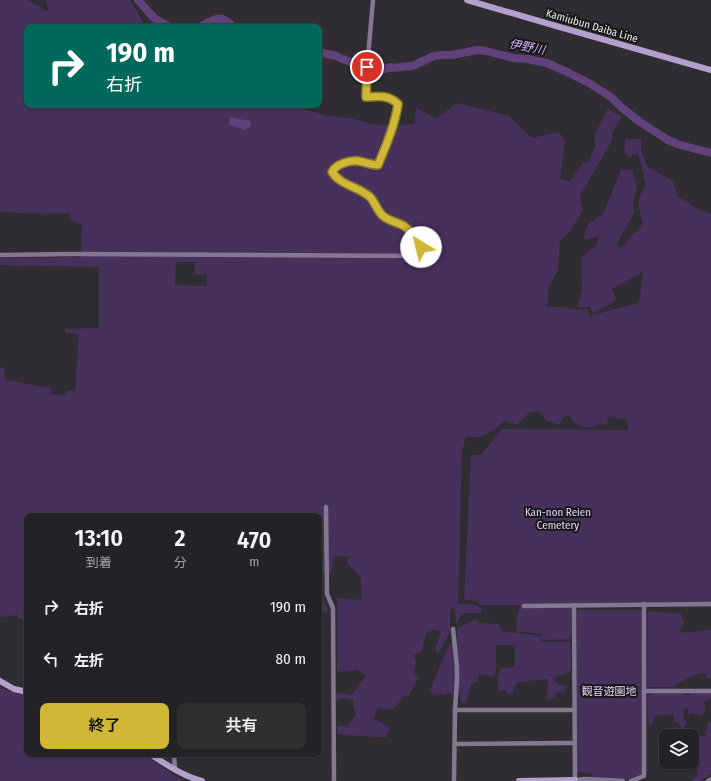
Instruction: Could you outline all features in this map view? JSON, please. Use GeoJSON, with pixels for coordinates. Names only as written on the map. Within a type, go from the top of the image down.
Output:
{"type":"FeatureCollection","features":[{"type":"Feature","properties":{"kind":"main road","name":"Kamiubun Daiba Line"},"geometry":{"type":"LineString","coordinates":[[467,0],[711,70]]}},
{"type":"Feature","properties":{"kind":"main road"},"geometry":{"type":"LineString","coordinates":[[0,681],[14,689],[24,691]]}},
{"type":"Feature","properties":{"kind":"main road"},"geometry":{"type":"LineString","coordinates":[[155,757],[176,770],[202,781]]}},
{"type":"Feature","properties":{"kind":"main road"},"geometry":{"type":"LineString","coordinates":[[519,781],[575,781]]}},
{"type":"Feature","properties":{"kind":"street"},"geometry":{"type":"LineString","coordinates":[[0,255],[417,256],[421,247],[416,237],[404,226],[392,221],[382,214],[370,197],[340,181],[332,172],[334,168],[341,164],[352,161],[378,165],[397,111],[398,104],[394,100],[385,96],[366,97],[366,80],[373,0]]}},
{"type":"Feature","properties":{"kind":"street"},"geometry":{"type":"LineString","coordinates":[[326,507],[327,594],[333,608],[334,781]]}},
{"type":"Feature","properties":{"kind":"street"},"geometry":{"type":"LineString","coordinates":[[524,606],[574,604],[711,604]]}},
{"type":"Feature","properties":{"kind":"street"},"geometry":{"type":"LineString","coordinates":[[574,604],[575,781],[586,779],[623,781]]}},
{"type":"Feature","properties":{"kind":"street"},"geometry":{"type":"LineString","coordinates":[[631,781],[644,776],[644,604]]}},
{"type":"Feature","properties":{"kind":"street"},"geometry":{"type":"LineString","coordinates":[[453,629],[457,667],[454,781]]}},
{"type":"Feature","properties":{"kind":"street"},"geometry":{"type":"LineString","coordinates":[[644,691],[711,690]]}},
{"type":"Feature","properties":{"kind":"street"},"geometry":{"type":"LineString","coordinates":[[455,710],[574,710]]}},
{"type":"Feature","properties":{"kind":"street"},"geometry":{"type":"LineString","coordinates":[[455,744],[574,743]]}},
{"type":"Feature","properties":{"kind":"street"},"geometry":{"type":"LineString","coordinates":[[174,757],[176,770]]}},
{"type":"Feature","properties":{"kind":"green space","name":"Kan-non Reien Cemetery"},"geometry":{"type":"Polygon","coordinates":[[[0,0],[27,0],[49,12],[46,0],[130,0],[144,24],[24,24],[24,108],[299,108],[329,116],[353,119],[371,124],[394,126],[415,124],[416,107],[436,119],[457,103],[509,116],[532,138],[559,132],[565,141],[560,179],[570,181],[583,163],[589,162],[595,146],[595,134],[608,109],[622,117],[613,131],[611,142],[580,196],[583,211],[567,235],[560,240],[558,270],[549,286],[547,307],[564,307],[577,310],[587,309],[590,316],[639,303],[643,272],[612,289],[616,299],[610,304],[593,313],[590,307],[577,307],[582,291],[581,258],[597,244],[599,236],[583,240],[588,224],[603,214],[621,170],[632,169],[637,186],[633,202],[634,213],[617,244],[620,249],[643,224],[639,200],[646,185],[638,153],[629,158],[624,151],[626,139],[641,139],[641,150],[647,166],[673,181],[677,196],[701,211],[711,214],[711,607],[572,607],[571,639],[542,640],[541,634],[516,631],[518,610],[520,609],[520,605],[479,605],[478,601],[464,600],[471,455],[481,455],[502,429],[628,430],[627,420],[609,416],[607,424],[586,427],[576,424],[569,415],[564,416],[559,425],[547,421],[539,412],[530,412],[517,425],[504,421],[496,429],[480,437],[466,437],[462,451],[458,603],[476,605],[482,609],[481,613],[466,613],[461,615],[456,624],[455,607],[450,610],[450,632],[438,654],[435,649],[441,632],[434,630],[427,632],[421,652],[414,655],[416,663],[414,673],[419,677],[408,697],[405,695],[392,710],[378,708],[373,718],[390,728],[386,737],[338,734],[337,726],[347,726],[356,714],[353,706],[353,700],[343,698],[337,701],[335,694],[343,693],[352,695],[366,676],[357,670],[337,672],[337,598],[361,600],[361,577],[347,563],[349,557],[334,556],[331,574],[322,572],[322,513],[24,513],[24,618],[20,619],[17,615],[0,616],[0,369],[4,366],[5,380],[52,388],[51,394],[65,395],[67,391],[75,391],[79,334],[65,333],[65,329],[99,328],[99,267],[0,265],[0,258],[81,257],[82,224],[73,221],[68,213],[45,214],[0,212],[0,0]],[[177,262],[175,285],[207,286],[207,275],[195,274],[195,262],[177,262]]]}},
{"type":"Feature","properties":{"kind":"green space"},"geometry":{"type":"Polygon","coordinates":[[[322,590],[323,599],[328,611],[322,612],[322,590]]]}},
{"type":"Feature","properties":{"kind":"green space","name":"観音遊園地"},"geometry":{"type":"Polygon","coordinates":[[[577,610],[642,610],[642,775],[630,780],[592,778],[591,773],[577,772],[577,610]]]}},
{"type":"Feature","properties":{"kind":"green space"},"geometry":{"type":"Polygon","coordinates":[[[648,611],[681,614],[684,623],[678,633],[711,630],[711,678],[706,678],[706,673],[700,673],[677,683],[674,687],[647,687],[648,611]]]}},
{"type":"Feature","properties":{"kind":"green space"},"geometry":{"type":"Polygon","coordinates":[[[476,619],[478,623],[499,624],[502,631],[541,636],[541,642],[570,641],[571,670],[566,674],[556,676],[555,682],[567,688],[564,692],[556,692],[555,697],[547,701],[548,679],[517,682],[512,694],[508,695],[505,690],[498,691],[498,676],[501,668],[515,667],[515,645],[496,645],[496,669],[494,676],[479,674],[478,682],[471,684],[466,703],[461,703],[460,694],[434,694],[430,690],[449,645],[453,644],[457,655],[457,628],[476,619]]]}},
{"type":"Feature","properties":{"kind":"green space"},"geometry":{"type":"Polygon","coordinates":[[[0,688],[24,696],[24,757],[147,757],[183,781],[0,781],[0,688]]]}},
{"type":"Feature","properties":{"kind":"green space"},"geometry":{"type":"Polygon","coordinates":[[[684,692],[685,695],[689,695],[690,693],[711,693],[711,698],[704,702],[705,710],[702,715],[692,713],[688,715],[688,708],[684,709],[683,717],[687,723],[682,729],[678,722],[675,722],[673,714],[653,716],[653,723],[649,726],[647,699],[650,693],[684,692]]]}},
{"type":"Feature","properties":{"kind":"green space"},"geometry":{"type":"Polygon","coordinates":[[[707,723],[711,723],[711,774],[700,781],[691,781],[697,776],[697,769],[699,769],[699,737],[705,736],[705,730],[708,729],[707,723]]]}},
{"type":"Feature","properties":{"kind":"shaded area"},"geometry":{"type":"Polygon","coordinates":[[[230,117],[251,121],[250,127],[244,130],[229,125],[230,117]]]}},
{"type":"Feature","properties":{"kind":"waterway","name":"伊野川"},"geometry":{"type":"LineString","coordinates":[[138,0],[154,18],[165,24]]}},
{"type":"Feature","properties":{"kind":"waterway","name":"伊野川"},"geometry":{"type":"LineString","coordinates":[[205,24],[217,19],[225,20],[230,24]]}},
{"type":"Feature","properties":{"kind":"waterway","name":"伊野川"},"geometry":{"type":"LineString","coordinates":[[322,53],[336,56],[367,69],[376,71],[390,67],[412,66],[434,56],[452,55],[477,50],[513,58],[547,63],[589,83],[611,97],[640,122],[668,140],[680,145],[711,153]]}},
{"type":"Feature","properties":{"kind":"route"},"geometry":{"type":"LineString","coordinates":[[367,67],[366,97],[385,96],[394,100],[398,104],[388,139],[378,165],[352,161],[341,164],[334,168],[332,172],[340,181],[370,197],[382,214],[392,221],[404,226],[416,237],[421,247]]}}]}
